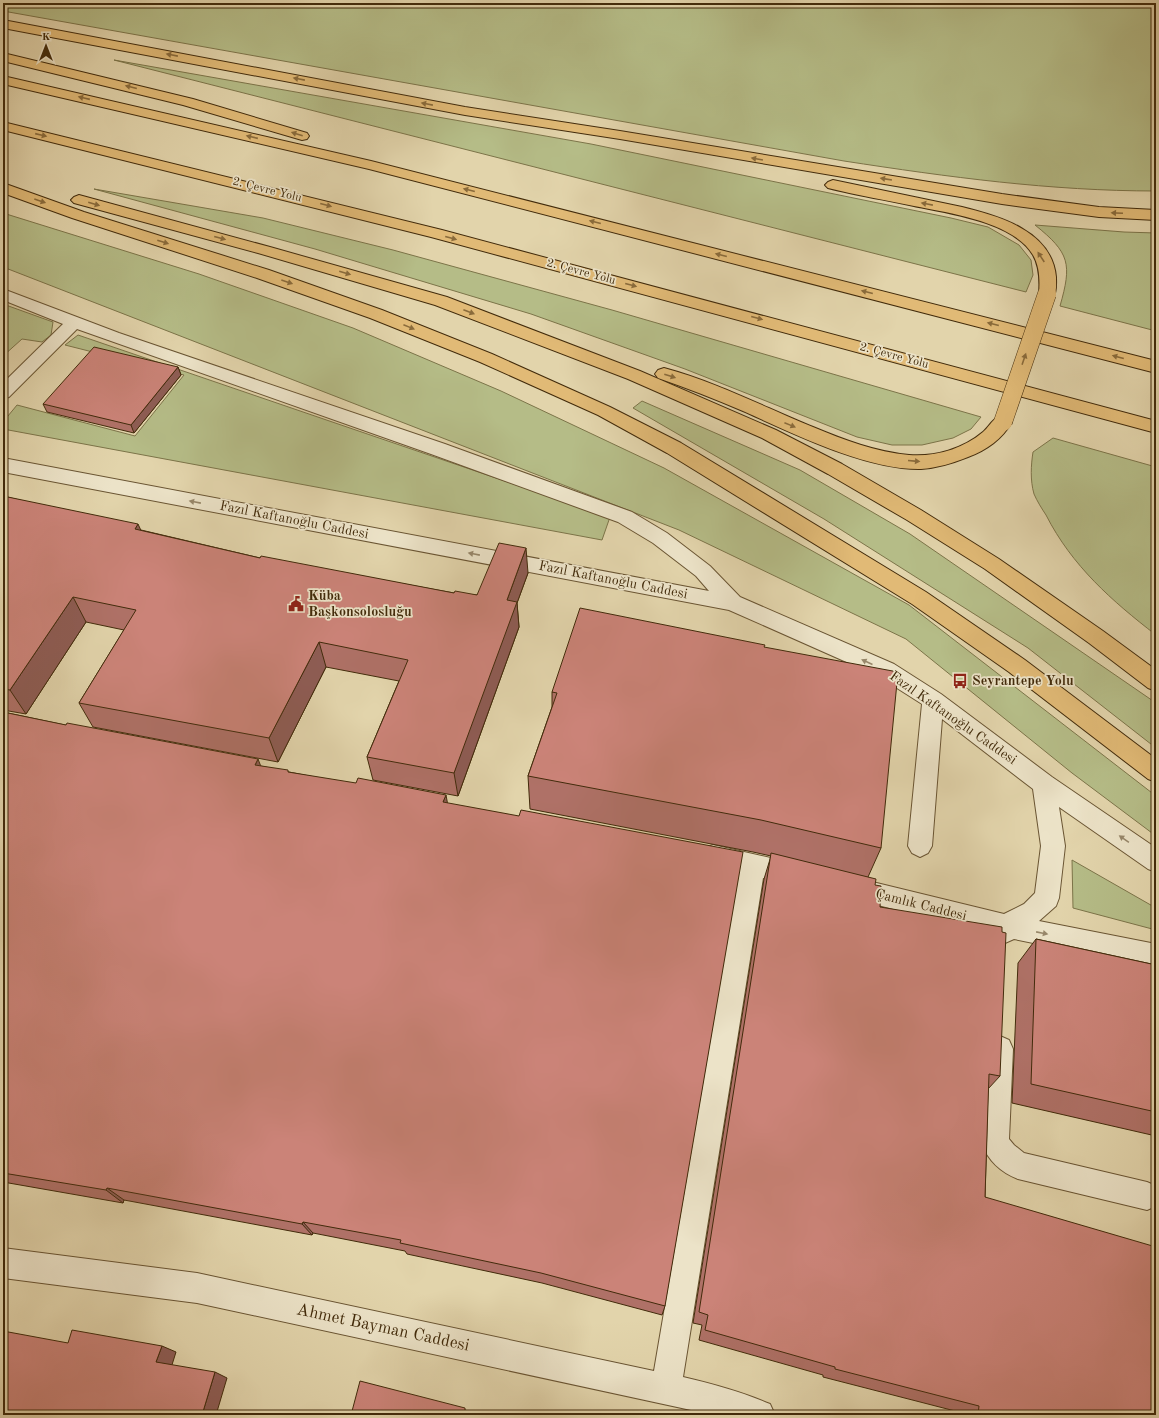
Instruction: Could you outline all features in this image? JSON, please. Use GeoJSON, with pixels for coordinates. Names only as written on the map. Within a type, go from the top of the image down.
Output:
{"type":"FeatureCollection","features":[{"type":"Feature","properties":{"kind":"highway"},"geometry":{"type":"LineString","coordinates":[[3,24],[465,111],[1002,199],[1085,210],[1156,215]]}},
{"type":"Feature","properties":{"kind":"highway"},"geometry":{"type":"LineString","coordinates":[[3,57],[181,100],[258,122],[324,143],[371,165]]}},
{"type":"Feature","properties":{"kind":"highway"},"geometry":{"type":"LineString","coordinates":[[3,80],[371,165],[1156,367]]}},
{"type":"Feature","properties":{"kind":"highway"},"geometry":{"type":"LineString","coordinates":[[465,111],[627,147],[962,211],[992,220],[1014,230],[1032,244],[1044,260],[1049,276],[1047,294],[1003,422],[991,436],[976,446],[944,458],[921,462],[892,459],[863,453],[772,418],[717,393],[670,376],[606,356],[551,343]]}},
{"type":"Feature","properties":{"kind":"highway","name":"2. Çevre Yolu"},"geometry":{"type":"LineString","coordinates":[[3,126],[193,171],[699,302],[1156,427]]}},
{"type":"Feature","properties":{"kind":"highway"},"geometry":{"type":"LineString","coordinates":[[32,147],[193,171]]}},
{"type":"Feature","properties":{"kind":"highway"},"geometry":{"type":"LineString","coordinates":[[3,177],[441,301],[634,375],[755,428],[835,469],[914,515],[992,564],[1096,637],[1156,682]]}},
{"type":"Feature","properties":{"kind":"highway"},"geometry":{"type":"LineString","coordinates":[[3,188],[78,215],[264,274],[376,314],[486,358],[604,411],[674,448],[919,598],[1017,666],[1156,772]]}},
{"type":"Feature","properties":{"kind":"highway"},"geometry":{"type":"LineString","coordinates":[[952,190],[1082,200],[1156,202]]}},
{"type":"Feature","properties":{"kind":"street"},"geometry":{"type":"LineString","coordinates":[[3,294],[120,339],[438,449],[625,517],[660,538],[703,571],[733,603]]}},
{"type":"Feature","properties":{"kind":"street"},"geometry":{"type":"LineString","coordinates":[[3,393],[75,322]]}},
{"type":"Feature","properties":{"kind":"street","name":"Fazıl Kaftanoğlu Caddesi"},"geometry":{"type":"LineString","coordinates":[[3,465],[733,603],[886,670],[933,700],[1044,784],[1156,861]]}},
{"type":"Feature","properties":{"kind":"street"},"geometry":{"type":"LineString","coordinates":[[920,846],[933,700]]}},
{"type":"Feature","properties":{"kind":"street"},"geometry":{"type":"LineString","coordinates":[[1004,957],[1005,926],[1033,912],[1047,898],[1053,846],[1044,784]]}},
{"type":"Feature","properties":{"kind":"street","name":"Çamlık Caddesi"},"geometry":{"type":"LineString","coordinates":[[690,852],[753,864],[1005,926],[1156,956]]}},
{"type":"Feature","properties":{"kind":"street"},"geometry":{"type":"LineString","coordinates":[[666,1388],[753,864]]}},
{"type":"Feature","properties":{"kind":"street"},"geometry":{"type":"LineString","coordinates":[[1000,1027],[995,1143],[1004,1155],[1018,1165],[1147,1196]]}},
{"type":"Feature","properties":{"kind":"street","name":"Ahmet Bayman Caddesi"},"geometry":{"type":"LineString","coordinates":[[3,1263],[197,1288],[666,1388],[716,1400],[759,1415]]}},
{"type":"Feature","properties":{"kind":"green space"},"geometry":{"type":"Polygon","coordinates":[[[3,3],[1156,3],[1156,191],[1078,189],[1039,186],[961,178],[844,161],[3,11],[3,3]]]}},
{"type":"Feature","properties":{"kind":"green space"},"geometry":{"type":"Polygon","coordinates":[[[114,60],[591,144],[951,218],[988,227],[1019,245],[1031,260],[1033,275],[1026,292],[114,60]]]}},
{"type":"Feature","properties":{"kind":"green space"},"geometry":{"type":"Polygon","coordinates":[[[94,189],[263,218],[393,250],[612,310],[981,417],[971,429],[953,438],[922,445],[892,445],[857,437],[685,369],[531,314],[315,249],[94,189]]]}},
{"type":"Feature","properties":{"kind":"green space"},"geometry":{"type":"Polygon","coordinates":[[[3,213],[199,274],[353,328],[501,391],[664,468],[909,605],[1156,796],[1156,836],[1072,773],[906,639],[679,530],[3,267],[3,213]]]}},
{"type":"Feature","properties":{"kind":"green space"},"geometry":{"type":"Polygon","coordinates":[[[1035,225],[1156,233],[1156,331],[1060,306],[1066,280],[1067,269],[1065,260],[1055,244],[1035,225]]]}},
{"type":"Feature","properties":{"kind":"green space"},"geometry":{"type":"Polygon","coordinates":[[[3,304],[53,322],[51,335],[42,342],[22,339],[3,356],[3,304]]]}},
{"type":"Feature","properties":{"kind":"green space"},"geometry":{"type":"Polygon","coordinates":[[[78,335],[610,517],[602,540],[3,429],[3,422],[17,405],[135,436],[184,375],[65,345],[78,335]]]}},
{"type":"Feature","properties":{"kind":"green space"},"geometry":{"type":"Polygon","coordinates":[[[642,401],[800,470],[910,534],[1156,703],[1156,748],[1028,648],[824,519],[633,408],[642,401]]]}},
{"type":"Feature","properties":{"kind":"green space"},"geometry":{"type":"Polygon","coordinates":[[[1053,438],[1156,467],[1156,635],[1109,596],[1081,566],[1056,533],[1034,494],[1031,478],[1033,452],[1053,438]]]}},
{"type":"Feature","properties":{"kind":"green space"},"geometry":{"type":"Polygon","coordinates":[[[1072,860],[1156,908],[1156,930],[1073,908],[1072,860]]]}},
{"type":"Feature","properties":{"kind":"building"},"geometry":{"type":"Polygon","coordinates":[[[94,347],[178,367],[131,425],[43,404],[94,347]]]}},
{"type":"Feature","properties":{"kind":"building"},"geometry":{"type":"Polygon","coordinates":[[[3,496],[138,524],[135,529],[260,558],[261,556],[454,593],[455,591],[477,595],[499,543],[526,548],[507,600],[517,602],[454,773],[367,757],[408,660],[319,642],[269,738],[79,703],[136,610],[73,597],[10,690],[3,689],[3,496]]]}},
{"type":"Feature","properties":{"kind":"building"},"geometry":{"type":"Polygon","coordinates":[[[580,608],[765,645],[764,647],[898,672],[881,848],[761,820],[528,776],[557,693],[552,692],[580,608]]]}},
{"type":"Feature","properties":{"kind":"building"},"geometry":{"type":"Polygon","coordinates":[[[3,712],[66,725],[67,723],[258,759],[255,765],[288,770],[288,772],[356,783],[358,778],[446,795],[443,802],[519,816],[521,810],[743,852],[665,1306],[541,1273],[400,1243],[401,1240],[303,1222],[302,1224],[107,1188],[106,1190],[3,1173],[3,712]]]}},
{"type":"Feature","properties":{"kind":"building"},"geometry":{"type":"Polygon","coordinates":[[[771,853],[876,879],[875,885],[881,886],[880,907],[1002,927],[1002,932],[1006,933],[1000,1076],[989,1074],[985,1197],[1156,1247],[1156,1415],[978,1415],[979,1406],[835,1369],[835,1367],[705,1330],[708,1315],[699,1312],[771,853]]]}},
{"type":"Feature","properties":{"kind":"building"},"geometry":{"type":"Polygon","coordinates":[[[1036,939],[1156,965],[1156,1112],[1031,1084],[1036,939]]]}},
{"type":"Feature","properties":{"kind":"building"},"geometry":{"type":"Polygon","coordinates":[[[72,1330],[162,1346],[156,1362],[215,1372],[202,1415],[3,1415],[3,1331],[68,1343],[72,1330]]]}},
{"type":"Feature","properties":{"kind":"building"},"geometry":{"type":"Polygon","coordinates":[[[360,1381],[465,1408],[465,1410],[482,1415],[351,1415],[360,1381]]]}},
{"type":"Feature","properties":{"kind":"place","name":"Küba Başkonsolosluğu"},"geometry":{"type":"Point","coordinates":[296,604]}},
{"type":"Feature","properties":{"kind":"place","name":"Seyrantepe Yolu"},"geometry":{"type":"Point","coordinates":[960,681]}}]}
